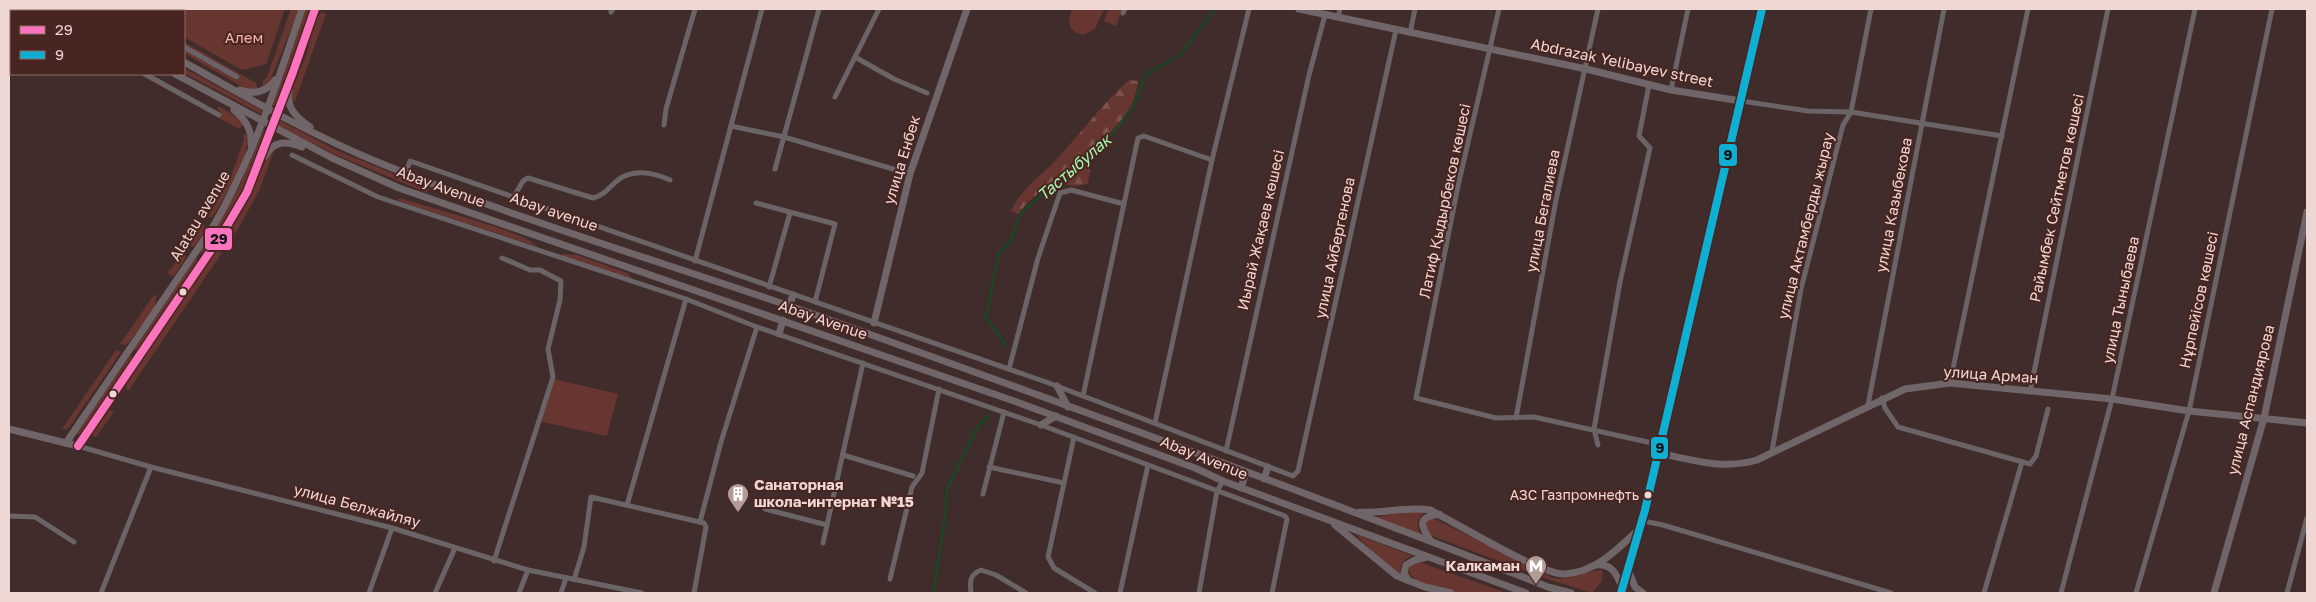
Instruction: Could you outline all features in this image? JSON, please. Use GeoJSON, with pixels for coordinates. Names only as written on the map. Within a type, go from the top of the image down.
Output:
{"type":"FeatureCollection","features":[{"type":"Feature","properties":{"kind":"main road","name":"Alatau avenue"},"geometry":{"type":"LineString","coordinates":[[66,443],[194,254],[228,200],[246,163],[262,122],[302,9]]}},
{"type":"Feature","properties":{"kind":"main road","name":"Alatau avenue"},"geometry":{"type":"LineString","coordinates":[[78,446],[205,260],[239,205],[258,167],[315,9]]}},
{"type":"Feature","properties":{"kind":"main road","name":"улица Енбек"},"geometry":{"type":"LineString","coordinates":[[874,323],[910,174],[967,9]]}},
{"type":"Feature","properties":{"kind":"main road","name":"Abdrazak Yelibayev street"},"geometry":{"type":"LineString","coordinates":[[1298,9],[1325,15],[1339,13],[1396,30],[1586,69],[1671,90],[1741,101]]}},
{"type":"Feature","properties":{"kind":"main road"},"geometry":{"type":"LineString","coordinates":[[1622,590],[1627,567],[1642,524],[1762,9]]}},
{"type":"Feature","properties":{"kind":"main road","name":"Abay avenue"},"geometry":{"type":"LineString","coordinates":[[185,63],[277,114],[338,145],[406,173],[872,336]]}},
{"type":"Feature","properties":{"kind":"main road"},"geometry":{"type":"LineString","coordinates":[[228,86],[245,92],[260,92],[273,83],[282,67]]}},
{"type":"Feature","properties":{"kind":"main road"},"geometry":{"type":"LineString","coordinates":[[293,72],[288,100],[294,115],[338,145]]}},
{"type":"Feature","properties":{"kind":"main road","name":"Abay Avenue"},"geometry":{"type":"LineString","coordinates":[[177,75],[332,158],[434,200],[1056,416],[1195,468],[1222,481],[1526,593]]}},
{"type":"Feature","properties":{"kind":"main road"},"geometry":{"type":"LineString","coordinates":[[220,99],[240,115],[250,129],[251,144],[246,163]]}},
{"type":"Feature","properties":{"kind":"main road"},"geometry":{"type":"LineString","coordinates":[[258,167],[271,148],[290,142],[332,158]]}},
{"type":"Feature","properties":{"kind":"main road"},"geometry":{"type":"LineString","coordinates":[[434,200],[439,186]]}},
{"type":"Feature","properties":{"kind":"main road","name":"улица Аспандиярова"},"geometry":{"type":"LineString","coordinates":[[2214,593],[2264,418],[2307,212]]}},
{"type":"Feature","properties":{"kind":"main road"},"geometry":{"type":"LineString","coordinates":[[194,254],[205,260]]}},
{"type":"Feature","properties":{"kind":"main road"},"geometry":{"type":"LineString","coordinates":[[789,306],[793,295]]}},
{"type":"Feature","properties":{"kind":"main road"},"geometry":{"type":"LineString","coordinates":[[779,334],[783,320]]}},
{"type":"Feature","properties":{"kind":"main road","name":"Abay Avenue"},"geometry":{"type":"LineString","coordinates":[[872,336],[1246,472],[1548,587],[1571,593]]}},
{"type":"Feature","properties":{"kind":"main road"},"geometry":{"type":"LineString","coordinates":[[129,351],[139,356]]}},
{"type":"Feature","properties":{"kind":"main road","name":"улица Арман"},"geometry":{"type":"LineString","coordinates":[[1658,453],[1717,465],[1739,465],[1757,460],[1772,450],[1905,389],[1950,384],[2112,398],[2189,411],[2307,423]]}},
{"type":"Feature","properties":{"kind":"main road"},"geometry":{"type":"LineString","coordinates":[[1057,386],[1068,407]]}},
{"type":"Feature","properties":{"kind":"main road"},"geometry":{"type":"LineString","coordinates":[[1042,425],[1056,416]]}},
{"type":"Feature","properties":{"kind":"main road","name":"улица Белжайляу"},"geometry":{"type":"LineString","coordinates":[[9,429],[78,446]]}},
{"type":"Feature","properties":{"kind":"main road"},"geometry":{"type":"LineString","coordinates":[[1264,479],[1268,467]]}},
{"type":"Feature","properties":{"kind":"main road"},"geometry":{"type":"LineString","coordinates":[[1241,488],[1246,472]]}},
{"type":"Feature","properties":{"kind":"main road"},"geometry":{"type":"LineString","coordinates":[[1352,512],[1375,513],[1422,508],[1439,514],[1538,567],[1554,573],[1576,572],[1593,566],[1612,554],[1642,524]]}},
{"type":"Feature","properties":{"kind":"main road"},"geometry":{"type":"LineString","coordinates":[[1431,542],[1424,532],[1422,525],[1426,517],[1439,514]]}},
{"type":"Feature","properties":{"kind":"main road"},"geometry":{"type":"LineString","coordinates":[[1326,518],[1348,534],[1389,570],[1408,580],[1451,593]]}},
{"type":"Feature","properties":{"kind":"main road"},"geometry":{"type":"LineString","coordinates":[[1408,580],[1404,574],[1406,565],[1415,560],[1427,558]]}},
{"type":"Feature","properties":{"kind":"main road"},"geometry":{"type":"LineString","coordinates":[[1593,566],[1602,565],[1610,567],[1616,574],[1622,590]]}},
{"type":"Feature","properties":{"kind":"main road"},"geometry":{"type":"LineString","coordinates":[[1627,567],[1635,587],[1643,593]]}},
{"type":"Feature","properties":{"kind":"street"},"geometry":{"type":"LineString","coordinates":[[664,125],[666,109],[695,9]]}},
{"type":"Feature","properties":{"kind":"street"},"geometry":{"type":"LineString","coordinates":[[696,261],[762,9]]}},
{"type":"Feature","properties":{"kind":"street"},"geometry":{"type":"LineString","coordinates":[[775,169],[819,9]]}},
{"type":"Feature","properties":{"kind":"street"},"geometry":{"type":"LineString","coordinates":[[835,97],[879,9]]}},
{"type":"Feature","properties":{"kind":"street"},"geometry":{"type":"LineString","coordinates":[[1155,423],[1212,160],[1249,9]]}},
{"type":"Feature","properties":{"kind":"street"},"geometry":{"type":"LineString","coordinates":[[1410,33],[1415,9]]}},
{"type":"Feature","properties":{"kind":"street","name":"Латиф Қыдырбеков көшесі"},"geometry":{"type":"LineString","coordinates":[[1499,9],[1458,186],[1416,398],[1496,418],[1516,418]]}},
{"type":"Feature","properties":{"kind":"street","name":"улица Бегалиева"},"geometry":{"type":"LineString","coordinates":[[1516,418],[1556,200],[1598,9]]}},
{"type":"Feature","properties":{"kind":"street"},"geometry":{"type":"LineString","coordinates":[[1671,90],[1688,9]]}},
{"type":"Feature","properties":{"kind":"street","name":"улица Актамберды жырау"},"geometry":{"type":"LineString","coordinates":[[1772,450],[1801,289],[1843,125],[1850,112],[1872,9]]}},
{"type":"Feature","properties":{"kind":"street","name":"улица Казыбекова"},"geometry":{"type":"LineString","coordinates":[[1868,405],[1944,9]]}},
{"type":"Feature","properties":{"kind":"street"},"geometry":{"type":"LineString","coordinates":[[1950,384],[2028,9]]}},
{"type":"Feature","properties":{"kind":"street","name":"Райымбек Сейтметов көшесі"},"geometry":{"type":"LineString","coordinates":[[2030,392],[2108,9]]}},
{"type":"Feature","properties":{"kind":"street","name":"улица Тыныбаева"},"geometry":{"type":"LineString","coordinates":[[2061,593],[2112,398],[2195,9]]}},
{"type":"Feature","properties":{"kind":"street","name":"Нұрпейісов көшесі"},"geometry":{"type":"LineString","coordinates":[[2136,593],[2189,411],[2272,9]]}},
{"type":"Feature","properties":{"kind":"street","name":"Иырай Жақаев көшесі"},"geometry":{"type":"LineString","coordinates":[[1226,451],[1309,75],[1325,15]]}},
{"type":"Feature","properties":{"kind":"street","name":"улица Айбергенова"},"geometry":{"type":"LineString","coordinates":[[1268,467],[1293,476],[1298,472],[1396,30]]}},
{"type":"Feature","properties":{"kind":"street"},"geometry":{"type":"LineString","coordinates":[[185,48],[236,77]]}},
{"type":"Feature","properties":{"kind":"street"},"geometry":{"type":"LineString","coordinates":[[855,57],[894,79],[927,93]]}},
{"type":"Feature","properties":{"kind":"street"},"geometry":{"type":"LineString","coordinates":[[147,75],[219,115]]}},
{"type":"Feature","properties":{"kind":"street"},"geometry":{"type":"LineString","coordinates":[[1598,445],[1594,429],[1620,282],[1650,148],[1639,136],[1649,85]]}},
{"type":"Feature","properties":{"kind":"street","name":"Abdrazak Yelibayev street"},"geometry":{"type":"LineString","coordinates":[[1741,101],[1808,111],[1850,112],[2002,136]]}},
{"type":"Feature","properties":{"kind":"street"},"geometry":{"type":"LineString","coordinates":[[731,126],[784,137],[910,174]]}},
{"type":"Feature","properties":{"kind":"street"},"geometry":{"type":"LineString","coordinates":[[1083,396],[1124,204],[1141,136],[1212,160]]}},
{"type":"Feature","properties":{"kind":"street"},"geometry":{"type":"LineString","coordinates":[[292,155],[378,197],[686,300],[757,327],[1042,425],[1285,516],[1287,519],[1286,525],[1272,593]]}},
{"type":"Feature","properties":{"kind":"street"},"geometry":{"type":"LineString","coordinates":[[406,173],[410,161],[1057,386],[1268,467]]}},
{"type":"Feature","properties":{"kind":"street"},"geometry":{"type":"LineString","coordinates":[[516,192],[522,181],[528,178],[593,198],[605,194],[618,180],[642,172],[651,173],[670,180]]}},
{"type":"Feature","properties":{"kind":"street"},"geometry":{"type":"LineString","coordinates":[[1009,369],[1038,258],[1060,193],[1071,190],[1124,204]]}},
{"type":"Feature","properties":{"kind":"street"},"geometry":{"type":"LineString","coordinates":[[756,202],[835,224],[815,302]]}},
{"type":"Feature","properties":{"kind":"street"},"geometry":{"type":"LineString","coordinates":[[769,286],[790,213]]}},
{"type":"Feature","properties":{"kind":"street"},"geometry":{"type":"LineString","coordinates":[[494,561],[553,377],[548,349],[560,300],[561,281],[540,270],[530,270],[502,258]]}},
{"type":"Feature","properties":{"kind":"street"},"geometry":{"type":"LineString","coordinates":[[626,505],[686,300]]}},
{"type":"Feature","properties":{"kind":"street"},"geometry":{"type":"LineString","coordinates":[[700,522],[721,442],[757,327]]}},
{"type":"Feature","properties":{"kind":"street"},"geometry":{"type":"LineString","coordinates":[[823,543],[864,363]]}},
{"type":"Feature","properties":{"kind":"street"},"geometry":{"type":"LineString","coordinates":[[890,579],[912,487],[922,473],[939,389]]}},
{"type":"Feature","properties":{"kind":"street"},"geometry":{"type":"LineString","coordinates":[[1882,398],[1885,408],[1898,427],[2030,464],[2034,461],[2048,409]]}},
{"type":"Feature","properties":{"kind":"street"},"geometry":{"type":"LineString","coordinates":[[982,494],[1004,412]]}},
{"type":"Feature","properties":{"kind":"street"},"geometry":{"type":"LineString","coordinates":[[1516,418],[1534,417],[1661,445]]}},
{"type":"Feature","properties":{"kind":"street"},"geometry":{"type":"LineString","coordinates":[[1074,437],[1048,557],[1049,562],[1095,593]]}},
{"type":"Feature","properties":{"kind":"street","name":"улица Белжайляу"},"geometry":{"type":"LineString","coordinates":[[78,446],[152,467],[392,528],[528,570],[640,593]]}},
{"type":"Feature","properties":{"kind":"street"},"geometry":{"type":"LineString","coordinates":[[842,456],[913,476]]}},
{"type":"Feature","properties":{"kind":"street"},"geometry":{"type":"LineString","coordinates":[[1984,593],[2022,462]]}},
{"type":"Feature","properties":{"kind":"street"},"geometry":{"type":"LineString","coordinates":[[1120,593],[1148,465]]}},
{"type":"Feature","properties":{"kind":"street"},"geometry":{"type":"LineString","coordinates":[[101,593],[152,467]]}},
{"type":"Feature","properties":{"kind":"street"},"geometry":{"type":"LineString","coordinates":[[990,467],[1064,483]]}},
{"type":"Feature","properties":{"kind":"street"},"geometry":{"type":"LineString","coordinates":[[1199,593],[1217,492],[1222,481]]}},
{"type":"Feature","properties":{"kind":"street"},"geometry":{"type":"LineString","coordinates":[[1254,503],[1258,494]]}},
{"type":"Feature","properties":{"kind":"street"},"geometry":{"type":"LineString","coordinates":[[574,580],[584,547],[591,497],[704,523],[706,526],[694,593]]}},
{"type":"Feature","properties":{"kind":"street"},"geometry":{"type":"LineString","coordinates":[[765,509],[828,525]]}},
{"type":"Feature","properties":{"kind":"street"},"geometry":{"type":"LineString","coordinates":[[9,516],[36,517],[74,542]]}},
{"type":"Feature","properties":{"kind":"street"},"geometry":{"type":"LineString","coordinates":[[2287,593],[2307,518]]}},
{"type":"Feature","properties":{"kind":"street"},"geometry":{"type":"LineString","coordinates":[[1642,524],[1891,593]]}},
{"type":"Feature","properties":{"kind":"street"},"geometry":{"type":"LineString","coordinates":[[369,593],[392,528]]}},
{"type":"Feature","properties":{"kind":"street"},"geometry":{"type":"LineString","coordinates":[[435,593],[455,548]]}},
{"type":"Feature","properties":{"kind":"street"},"geometry":{"type":"LineString","coordinates":[[519,593],[528,570]]}},
{"type":"Feature","properties":{"kind":"street"},"geometry":{"type":"LineString","coordinates":[[971,593],[970,579],[973,573],[981,570],[996,575],[1026,593]]}},
{"type":"Feature","properties":{"kind":"street"},"geometry":{"type":"LineString","coordinates":[[561,593],[566,578]]}},
{"type":"Feature","properties":{"kind":"green space","name":"Алем"},"geometry":{"type":"Polygon","coordinates":[[[134,9],[285,9],[266,64],[242,70],[185,38],[185,10],[134,9]]]}},
{"type":"Feature","properties":{"kind":"green space"},"geometry":{"type":"Polygon","coordinates":[[[291,9],[299,9],[272,76],[263,87],[262,83],[267,77],[291,9]]]}},
{"type":"Feature","properties":{"kind":"green space"},"geometry":{"type":"Polygon","coordinates":[[[305,9],[312,9],[276,107],[271,105],[305,9]]]}},
{"type":"Feature","properties":{"kind":"green space"},"geometry":{"type":"Polygon","coordinates":[[[1072,9],[1104,9],[1095,29],[1083,35],[1074,31],[1070,25],[1072,9]]]}},
{"type":"Feature","properties":{"kind":"green space"},"geometry":{"type":"Polygon","coordinates":[[[1109,9],[1122,9],[1116,26],[1104,21],[1109,9]]]}},
{"type":"Feature","properties":{"kind":"green space"},"geometry":{"type":"Polygon","coordinates":[[[321,12],[326,14],[295,101],[291,102],[294,83],[307,53],[314,26],[321,12]]]}},
{"type":"Feature","properties":{"kind":"green space"},"geometry":{"type":"Polygon","coordinates":[[[185,43],[256,83],[258,90],[246,89],[185,54],[185,51],[238,80],[240,77],[185,46],[185,43]]]}},
{"type":"Feature","properties":{"kind":"green space"},"geometry":{"type":"Polygon","coordinates":[[[185,69],[261,110],[261,114],[185,74],[185,69]]]}},
{"type":"Feature","properties":{"kind":"green space"},"geometry":{"type":"Polygon","coordinates":[[[140,75],[144,75],[219,116],[221,112],[217,109],[219,106],[239,119],[244,125],[239,129],[140,75]]]}},
{"type":"Feature","properties":{"kind":"green space"},"geometry":{"type":"Polygon","coordinates":[[[1129,80],[1138,81],[1136,94],[1125,116],[1080,159],[1090,168],[1088,184],[1075,186],[1051,182],[1027,203],[1018,214],[1011,211],[1025,190],[1056,160],[1129,80]]]}},
{"type":"Feature","properties":{"kind":"green space"},"geometry":{"type":"Polygon","coordinates":[[[279,120],[336,150],[428,188],[427,193],[334,154],[277,125],[279,120]]]}},
{"type":"Feature","properties":{"kind":"green space"},"geometry":{"type":"Polygon","coordinates":[[[264,129],[267,133],[250,178],[237,204],[202,255],[200,251],[239,187],[264,129]]]}},
{"type":"Feature","properties":{"kind":"green space"},"geometry":{"type":"Polygon","coordinates":[[[246,133],[247,142],[242,163],[215,213],[212,217],[208,217],[230,179],[244,140],[243,135],[246,133]]]}},
{"type":"Feature","properties":{"kind":"green space"},"geometry":{"type":"Polygon","coordinates":[[[274,150],[260,189],[238,229],[129,390],[126,389],[127,383],[250,197],[266,159],[274,150]]]}},
{"type":"Feature","properties":{"kind":"green space"},"geometry":{"type":"Polygon","coordinates":[[[400,198],[497,227],[531,241],[538,247],[404,203],[398,200],[400,198]]]}},
{"type":"Feature","properties":{"kind":"green space"},"geometry":{"type":"Polygon","coordinates":[[[203,222],[205,227],[203,234],[194,247],[187,245],[203,222]]]}},
{"type":"Feature","properties":{"kind":"green space"},"geometry":{"type":"Polygon","coordinates":[[[183,252],[186,257],[174,276],[167,274],[183,252]]]}},
{"type":"Feature","properties":{"kind":"green space"},"geometry":{"type":"Polygon","coordinates":[[[562,254],[577,255],[627,273],[631,277],[630,279],[562,257],[562,254]]]}},
{"type":"Feature","properties":{"kind":"green space"},"geometry":{"type":"Polygon","coordinates":[[[196,258],[200,263],[137,352],[134,349],[196,258]]]}},
{"type":"Feature","properties":{"kind":"green space"},"geometry":{"type":"Polygon","coordinates":[[[154,295],[156,295],[155,307],[130,341],[126,345],[120,344],[154,295]]]}},
{"type":"Feature","properties":{"kind":"green space"},"geometry":{"type":"Polygon","coordinates":[[[116,350],[121,352],[68,429],[62,429],[116,350]]]}},
{"type":"Feature","properties":{"kind":"green space"},"geometry":{"type":"Polygon","coordinates":[[[131,355],[134,359],[81,435],[75,434],[131,355]]]}},
{"type":"Feature","properties":{"kind":"green space"},"geometry":{"type":"Polygon","coordinates":[[[554,379],[618,394],[607,436],[538,421],[554,379]]]}},
{"type":"Feature","properties":{"kind":"green space"},"geometry":{"type":"Polygon","coordinates":[[[110,410],[114,412],[96,437],[91,435],[110,410]]]}},
{"type":"Feature","properties":{"kind":"green space"},"geometry":{"type":"Polygon","coordinates":[[[1411,511],[1426,511],[1418,522],[1418,529],[1422,536],[1376,517],[1411,511]]]}},
{"type":"Feature","properties":{"kind":"green space"},"geometry":{"type":"Polygon","coordinates":[[[1433,518],[1553,578],[1568,578],[1596,570],[1603,570],[1602,581],[1592,593],[1541,577],[1429,534],[1425,525],[1427,520],[1433,518]]]}},
{"type":"Feature","properties":{"kind":"green space"},"geometry":{"type":"Polygon","coordinates":[[[1355,534],[1413,556],[1402,563],[1400,569],[1401,576],[1383,562],[1355,534]]]}},
{"type":"Feature","properties":{"kind":"green space"},"geometry":{"type":"Polygon","coordinates":[[[1419,562],[1507,593],[1453,592],[1426,585],[1408,571],[1412,564],[1419,562]]]}},
{"type":"Feature","properties":{"kind":"waterway","name":"Тастыбулак"},"geometry":{"type":"LineString","coordinates":[[1006,345],[986,317],[999,253],[1010,242],[1021,213],[1115,131],[1134,105],[1145,75],[1180,55],[1215,9]]}},
{"type":"Feature","properties":{"kind":"waterway","name":"Тастыбулак"},"geometry":{"type":"LineString","coordinates":[[933,593],[944,524],[947,489],[978,426],[989,416]]}},
{"type":"Feature","properties":{"kind":"transit line","name":"29"},"geometry":{"type":"LineString","coordinates":[[78,446],[224,231],[247,192],[315,9]]}},
{"type":"Feature","properties":{"kind":"transit line","name":"9"},"geometry":{"type":"LineString","coordinates":[[1621,593],[1645,510],[1762,9]]}},
{"type":"Feature","properties":{"kind":"place","name":"АЗС Газпромнефть"},"geometry":{"type":"Point","coordinates":[1648,495]}},
{"type":"Feature","properties":{"kind":"place","name":"Санаторная школа-интернат №15"},"geometry":{"type":"Point","coordinates":[738,513]}},
{"type":"Feature","properties":{"kind":"place","name":"Калкаман"},"geometry":{"type":"Point","coordinates":[1536,585]}}]}
